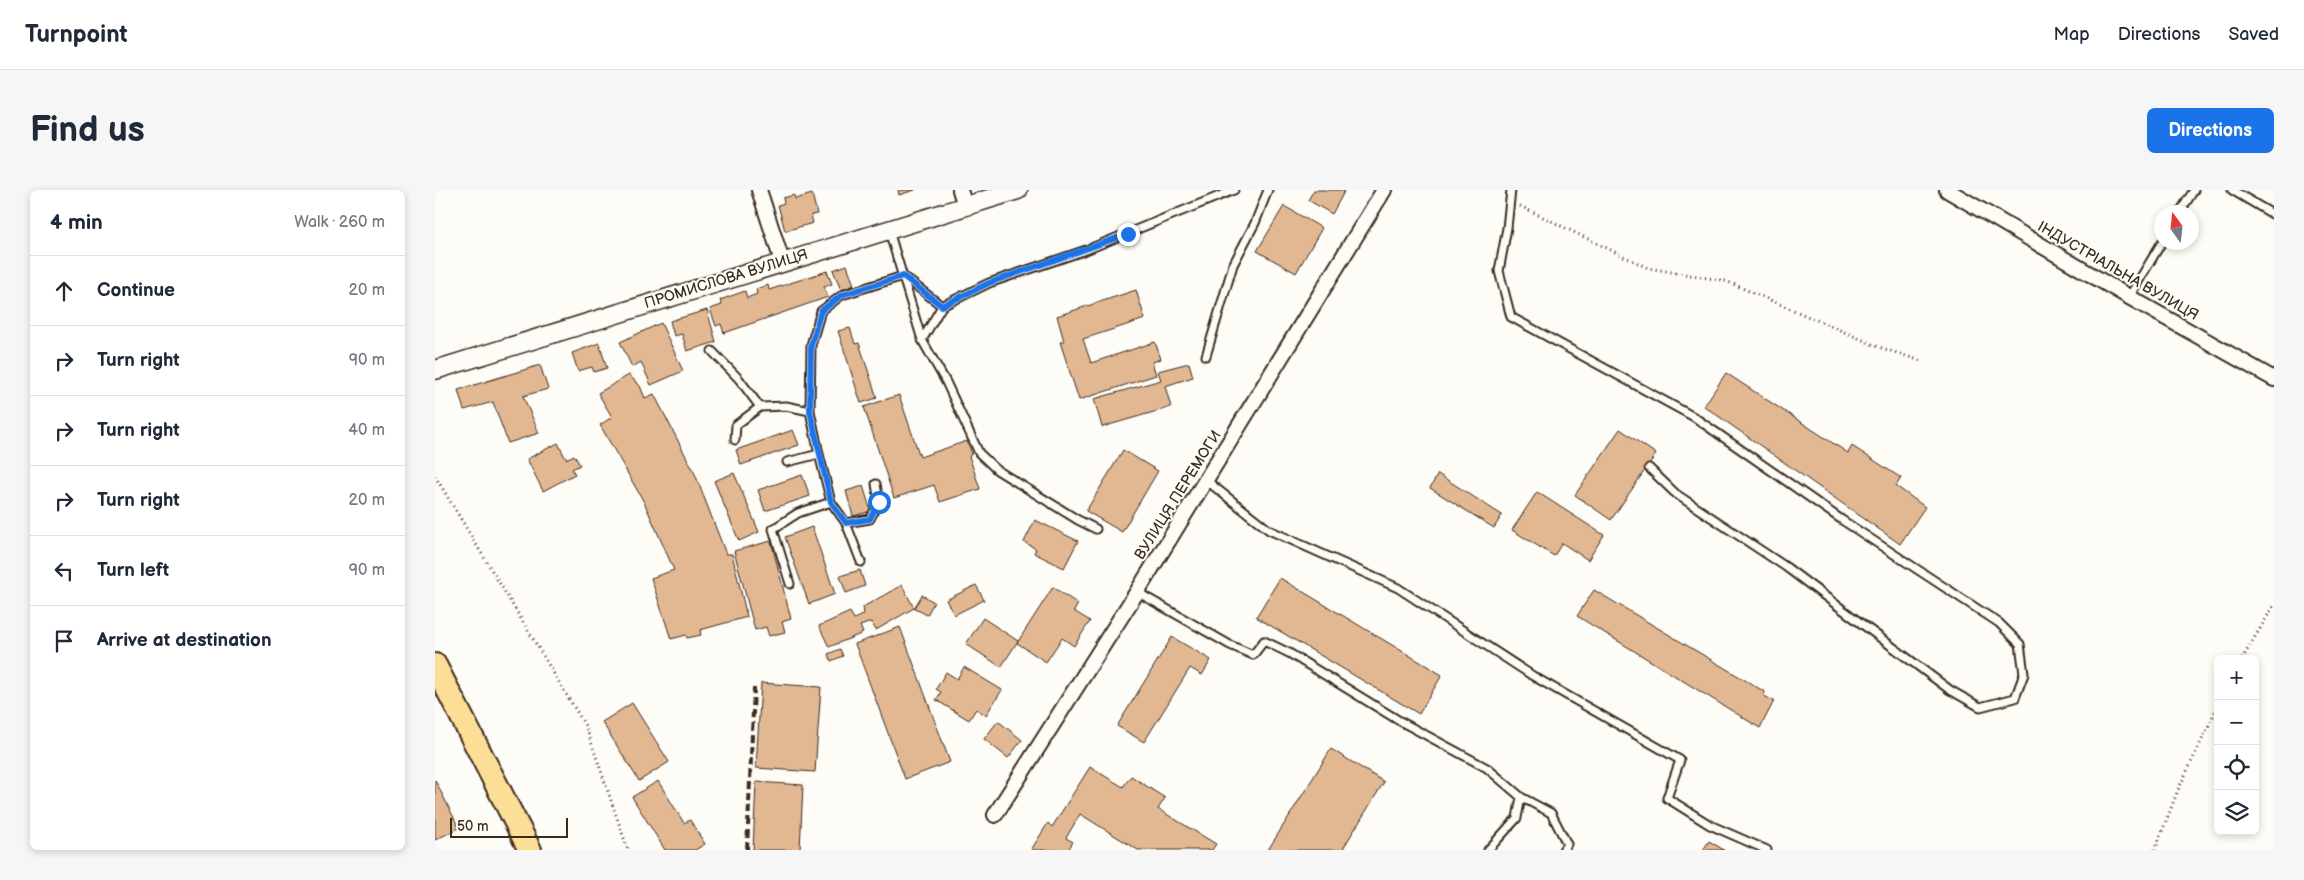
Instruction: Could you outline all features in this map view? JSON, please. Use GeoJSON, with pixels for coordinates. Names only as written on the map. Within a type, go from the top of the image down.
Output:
{"type":"FeatureCollection","features":[{"type":"Feature","properties":{"kind":"main road"},"geometry":{"type":"LineString","coordinates":[[435,665],[530,850]]}},
{"type":"Feature","properties":{"kind":"street"},"geometry":{"type":"LineString","coordinates":[[759,190],[782,261]]}},
{"type":"Feature","properties":{"kind":"street","name":"ПРОМИСЛОВА ВУЛИЦЯ"},"geometry":{"type":"LineString","coordinates":[[435,370],[782,261],[889,230],[962,198],[1018,190]]}},
{"type":"Feature","properties":{"kind":"street","name":"ВУЛИЦЯ ПЕРЕМОГИ"},"geometry":{"type":"LineString","coordinates":[[995,814],[1207,481],[1384,190]]}},
{"type":"Feature","properties":{"kind":"street","name":"ІНДУСТРІАЛЬНА ВУЛИЦЯ"},"geometry":{"type":"LineString","coordinates":[[1947,190],[2129,298],[2274,380]]}},
{"type":"Feature","properties":{"kind":"lane"},"geometry":{"type":"LineString","coordinates":[[922,340],[942,306],[989,283],[1086,250],[1234,190]]}},
{"type":"Feature","properties":{"kind":"lane"},"geometry":{"type":"LineString","coordinates":[[1206,356],[1233,265],[1255,223],[1268,190]]}},
{"type":"Feature","properties":{"kind":"lane"},"geometry":{"type":"LineString","coordinates":[[1511,190],[1499,271],[1511,317],[1694,417],[1842,520],[1999,623],[2020,644],[2024,674],[2015,698],[1980,707],[1950,690],[1786,567],[1676,494],[1649,468]]}},
{"type":"Feature","properties":{"kind":"lane"},"geometry":{"type":"LineString","coordinates":[[2184,205],[2194,190]]}},
{"type":"Feature","properties":{"kind":"lane"},"geometry":{"type":"LineString","coordinates":[[2232,190],[2274,215]]}},
{"type":"Feature","properties":{"kind":"lane"},"geometry":{"type":"LineString","coordinates":[[889,230],[922,340],[946,382],[979,452],[997,470],[1096,529]]}},
{"type":"Feature","properties":{"kind":"lane"},"geometry":{"type":"LineString","coordinates":[[2129,298],[2157,250]]}},
{"type":"Feature","properties":{"kind":"lane"},"geometry":{"type":"LineString","coordinates":[[903,276],[942,306]]}},
{"type":"Feature","properties":{"kind":"lane"},"geometry":{"type":"LineString","coordinates":[[861,562],[846,523],[831,502],[819,454],[810,411],[811,345],[821,311],[842,295],[903,276]]}},
{"type":"Feature","properties":{"kind":"lane"},"geometry":{"type":"LineString","coordinates":[[712,352],[739,379],[760,407]]}},
{"type":"Feature","properties":{"kind":"lane"},"geometry":{"type":"LineString","coordinates":[[735,440],[736,425],[760,407],[786,406],[810,411]]}},
{"type":"Feature","properties":{"kind":"lane"},"geometry":{"type":"LineString","coordinates":[[787,462],[819,454]]}},
{"type":"Feature","properties":{"kind":"lane"},"geometry":{"type":"LineString","coordinates":[[1207,481],[1269,530],[1397,588],[1533,676],[1680,760],[1667,798],[1710,826],[1767,850]]}},
{"type":"Feature","properties":{"kind":"lane"},"geometry":{"type":"LineString","coordinates":[[846,523],[870,519],[879,502],[876,484]]}},
{"type":"Feature","properties":{"kind":"lane"},"geometry":{"type":"LineString","coordinates":[[790,584],[773,529],[798,513],[831,502]]}},
{"type":"Feature","properties":{"kind":"lane"},"geometry":{"type":"LineString","coordinates":[[1137,592],[1230,645],[1253,654],[1263,641],[1289,653],[1398,720],[1487,768],[1521,796],[1551,813],[1567,844],[1563,850]]}},
{"type":"Feature","properties":{"kind":"lane"},"geometry":{"type":"LineString","coordinates":[[1489,850],[1517,818],[1521,796]]}},
{"type":"Feature","properties":{"kind":"path"},"geometry":{"type":"LineString","coordinates":[[1510,201],[1649,268],[1726,282],[1879,347],[1921,361]]}},
{"type":"Feature","properties":{"kind":"path"},"geometry":{"type":"LineString","coordinates":[[435,476],[586,727],[628,850]]}},
{"type":"Feature","properties":{"kind":"path"},"geometry":{"type":"LineString","coordinates":[[2244,655],[2274,605]]}},
{"type":"Feature","properties":{"kind":"path"},"geometry":{"type":"LineString","coordinates":[[2155,850],[2178,790],[2214,714]]}},
{"type":"Feature","properties":{"kind":"building"},"geometry":{"type":"Polygon","coordinates":[[[898,190],[915,190],[899,195],[898,190]]]}},
{"type":"Feature","properties":{"kind":"building"},"geometry":{"type":"Polygon","coordinates":[[[1314,190],[1345,190],[1332,214],[1308,200],[1314,190]]]}},
{"type":"Feature","properties":{"kind":"building"},"geometry":{"type":"Polygon","coordinates":[[[812,194],[817,214],[811,215],[813,223],[785,231],[778,205],[784,203],[783,198],[794,195],[795,199],[812,194]]]}},
{"type":"Feature","properties":{"kind":"building"},"geometry":{"type":"Polygon","coordinates":[[[1284,206],[1322,228],[1296,273],[1257,251],[1284,206]]]}},
{"type":"Feature","properties":{"kind":"building"},"geometry":{"type":"Polygon","coordinates":[[[847,265],[854,285],[841,290],[833,270],[847,265]]]}},
{"type":"Feature","properties":{"kind":"building"},"geometry":{"type":"Polygon","coordinates":[[[827,271],[832,284],[824,287],[828,297],[724,333],[721,324],[716,326],[710,309],[722,305],[720,300],[745,291],[747,298],[757,294],[756,289],[768,285],[769,290],[827,271]]]}},
{"type":"Feature","properties":{"kind":"building"},"geometry":{"type":"Polygon","coordinates":[[[1136,290],[1145,319],[1083,339],[1091,363],[1155,342],[1161,359],[1152,362],[1156,375],[1079,400],[1060,342],[1064,341],[1057,316],[1136,290]]]}},
{"type":"Feature","properties":{"kind":"building"},"geometry":{"type":"Polygon","coordinates":[[[707,310],[716,342],[687,351],[682,334],[674,336],[670,321],[707,310]]]}},
{"type":"Feature","properties":{"kind":"building"},"geometry":{"type":"Polygon","coordinates":[[[661,323],[683,371],[651,385],[641,362],[632,367],[620,342],[661,323]]]}},
{"type":"Feature","properties":{"kind":"building"},"geometry":{"type":"Polygon","coordinates":[[[850,328],[855,344],[859,343],[877,398],[861,403],[838,331],[850,328]]]}},
{"type":"Feature","properties":{"kind":"building"},"geometry":{"type":"Polygon","coordinates":[[[599,343],[607,368],[594,372],[592,367],[578,371],[572,353],[599,343]]]}},
{"type":"Feature","properties":{"kind":"building"},"geometry":{"type":"Polygon","coordinates":[[[1189,363],[1193,377],[1165,386],[1171,407],[1102,427],[1094,399],[1161,380],[1158,371],[1189,363]]]}},
{"type":"Feature","properties":{"kind":"building"},"geometry":{"type":"Polygon","coordinates":[[[540,365],[548,389],[523,396],[539,433],[508,443],[493,402],[464,410],[458,390],[540,365]]]}},
{"type":"Feature","properties":{"kind":"building"},"geometry":{"type":"Polygon","coordinates":[[[1726,373],[1848,453],[1852,446],[1901,478],[1896,486],[1925,507],[1900,544],[1704,406],[1726,373]]]}},
{"type":"Feature","properties":{"kind":"building"},"geometry":{"type":"Polygon","coordinates":[[[629,375],[640,386],[645,398],[654,394],[695,474],[726,554],[732,554],[747,617],[700,630],[701,635],[687,638],[686,635],[671,639],[651,578],[674,570],[644,502],[600,425],[612,417],[598,393],[629,375]]]}},
{"type":"Feature","properties":{"kind":"building"},"geometry":{"type":"Polygon","coordinates":[[[899,395],[920,457],[967,441],[972,454],[969,456],[980,489],[940,502],[934,485],[894,498],[864,407],[899,395]]]}},
{"type":"Feature","properties":{"kind":"building"},"geometry":{"type":"Polygon","coordinates":[[[1620,429],[1656,454],[1611,520],[1575,495],[1620,429]]]}},
{"type":"Feature","properties":{"kind":"building"},"geometry":{"type":"Polygon","coordinates":[[[793,430],[799,445],[741,465],[736,450],[793,430]]]}},
{"type":"Feature","properties":{"kind":"building"},"geometry":{"type":"Polygon","coordinates":[[[558,443],[566,459],[574,455],[580,465],[572,469],[575,474],[543,491],[527,459],[558,443]]]}},
{"type":"Feature","properties":{"kind":"building"},"geometry":{"type":"Polygon","coordinates":[[[1123,450],[1158,471],[1122,532],[1086,511],[1123,450]]]}},
{"type":"Feature","properties":{"kind":"building"},"geometry":{"type":"Polygon","coordinates":[[[734,473],[759,532],[739,541],[714,481],[734,473]]]}},
{"type":"Feature","properties":{"kind":"building"},"geometry":{"type":"Polygon","coordinates":[[[1438,474],[1502,515],[1494,528],[1430,488],[1438,474]]]}},
{"type":"Feature","properties":{"kind":"building"},"geometry":{"type":"Polygon","coordinates":[[[802,475],[810,496],[765,511],[758,490],[802,475]]]}},
{"type":"Feature","properties":{"kind":"building"},"geometry":{"type":"Polygon","coordinates":[[[863,486],[871,511],[853,516],[846,491],[863,486]]]}},
{"type":"Feature","properties":{"kind":"building"},"geometry":{"type":"Polygon","coordinates":[[[1537,492],[1604,535],[1588,560],[1562,543],[1554,556],[1512,530],[1537,492]]]}},
{"type":"Feature","properties":{"kind":"building"},"geometry":{"type":"Polygon","coordinates":[[[1035,520],[1078,541],[1064,568],[1034,553],[1036,549],[1024,542],[1035,520]]]}},
{"type":"Feature","properties":{"kind":"building"},"geometry":{"type":"Polygon","coordinates":[[[812,527],[835,594],[809,604],[785,537],[812,527]]]}},
{"type":"Feature","properties":{"kind":"building"},"geometry":{"type":"Polygon","coordinates":[[[771,541],[791,619],[782,622],[785,632],[769,636],[766,627],[755,630],[734,551],[771,541]]]}},
{"type":"Feature","properties":{"kind":"building"},"geometry":{"type":"Polygon","coordinates":[[[860,570],[865,586],[846,593],[840,576],[860,570]]]}},
{"type":"Feature","properties":{"kind":"building"},"geometry":{"type":"Polygon","coordinates":[[[1280,578],[1442,675],[1419,714],[1256,617],[1280,578]]]}},
{"type":"Feature","properties":{"kind":"building"},"geometry":{"type":"Polygon","coordinates":[[[902,585],[914,608],[876,630],[871,622],[860,626],[863,633],[829,647],[819,626],[850,612],[854,619],[864,614],[863,607],[902,585]]]}},
{"type":"Feature","properties":{"kind":"building"},"geometry":{"type":"Polygon","coordinates":[[[976,585],[984,600],[954,615],[946,600],[976,585]]]}},
{"type":"Feature","properties":{"kind":"building"},"geometry":{"type":"Polygon","coordinates":[[[1053,587],[1078,604],[1074,611],[1090,621],[1074,646],[1062,638],[1046,662],[1017,643],[1053,587]]]}},
{"type":"Feature","properties":{"kind":"building"},"geometry":{"type":"Polygon","coordinates":[[[1594,590],[1765,692],[1764,696],[1774,701],[1760,728],[1577,616],[1594,590]]]}},
{"type":"Feature","properties":{"kind":"building"},"geometry":{"type":"Polygon","coordinates":[[[922,595],[934,602],[927,615],[914,608],[922,595]]]}},
{"type":"Feature","properties":{"kind":"building"},"geometry":{"type":"Polygon","coordinates":[[[983,618],[1018,641],[1001,667],[966,644],[983,618]]]}},
{"type":"Feature","properties":{"kind":"building"},"geometry":{"type":"Polygon","coordinates":[[[900,627],[950,762],[905,779],[855,644],[900,627]]]}},
{"type":"Feature","properties":{"kind":"building"},"geometry":{"type":"Polygon","coordinates":[[[1172,637],[1211,660],[1202,675],[1190,668],[1144,742],[1117,726],[1172,637]]]}},
{"type":"Feature","properties":{"kind":"building"},"geometry":{"type":"Polygon","coordinates":[[[840,649],[843,656],[831,661],[828,654],[840,649]]]}},
{"type":"Feature","properties":{"kind":"building"},"geometry":{"type":"Polygon","coordinates":[[[964,667],[1002,690],[986,715],[976,709],[969,720],[936,700],[941,692],[936,689],[946,672],[957,679],[964,667]]]}},
{"type":"Feature","properties":{"kind":"building"},"geometry":{"type":"Polygon","coordinates":[[[761,683],[821,687],[815,772],[756,768],[761,683]]]}},
{"type":"Feature","properties":{"kind":"building"},"geometry":{"type":"Polygon","coordinates":[[[632,703],[669,762],[639,781],[602,722],[632,703]]]}},
{"type":"Feature","properties":{"kind":"building"},"geometry":{"type":"Polygon","coordinates":[[[998,721],[1022,740],[1008,758],[984,739],[998,721]]]}},
{"type":"Feature","properties":{"kind":"building"},"geometry":{"type":"Polygon","coordinates":[[[1331,749],[1384,782],[1342,850],[1268,850],[1331,749]]]}},
{"type":"Feature","properties":{"kind":"building"},"geometry":{"type":"Polygon","coordinates":[[[1090,767],[1123,787],[1131,776],[1165,798],[1158,809],[1216,844],[1212,850],[1138,850],[1080,814],[1066,838],[1073,842],[1068,850],[1031,850],[1048,823],[1052,827],[1090,767]]]}},
{"type":"Feature","properties":{"kind":"building"},"geometry":{"type":"Polygon","coordinates":[[[435,780],[459,828],[435,840],[435,780]]]}},
{"type":"Feature","properties":{"kind":"building"},"geometry":{"type":"Polygon","coordinates":[[[658,781],[684,823],[690,820],[705,844],[695,850],[665,850],[632,797],[658,781]]]}},
{"type":"Feature","properties":{"kind":"building"},"geometry":{"type":"Polygon","coordinates":[[[756,782],[803,785],[800,850],[753,850],[756,782]]]}},
{"type":"Feature","properties":{"kind":"building"},"geometry":{"type":"Polygon","coordinates":[[[1709,841],[1724,850],[1703,850],[1709,841]]]}},
{"type":"Feature","properties":{"kind":"railway"},"geometry":{"type":"LineString","coordinates":[[747,850],[754,688]]}},
{"type":"Feature","properties":{"kind":"route"},"geometry":{"type":"LineString","coordinates":[[879,502],[870,519],[846,523],[831,502],[810,411],[811,345],[821,311],[842,295],[903,276],[942,306],[989,283],[1128,234]]}}]}
